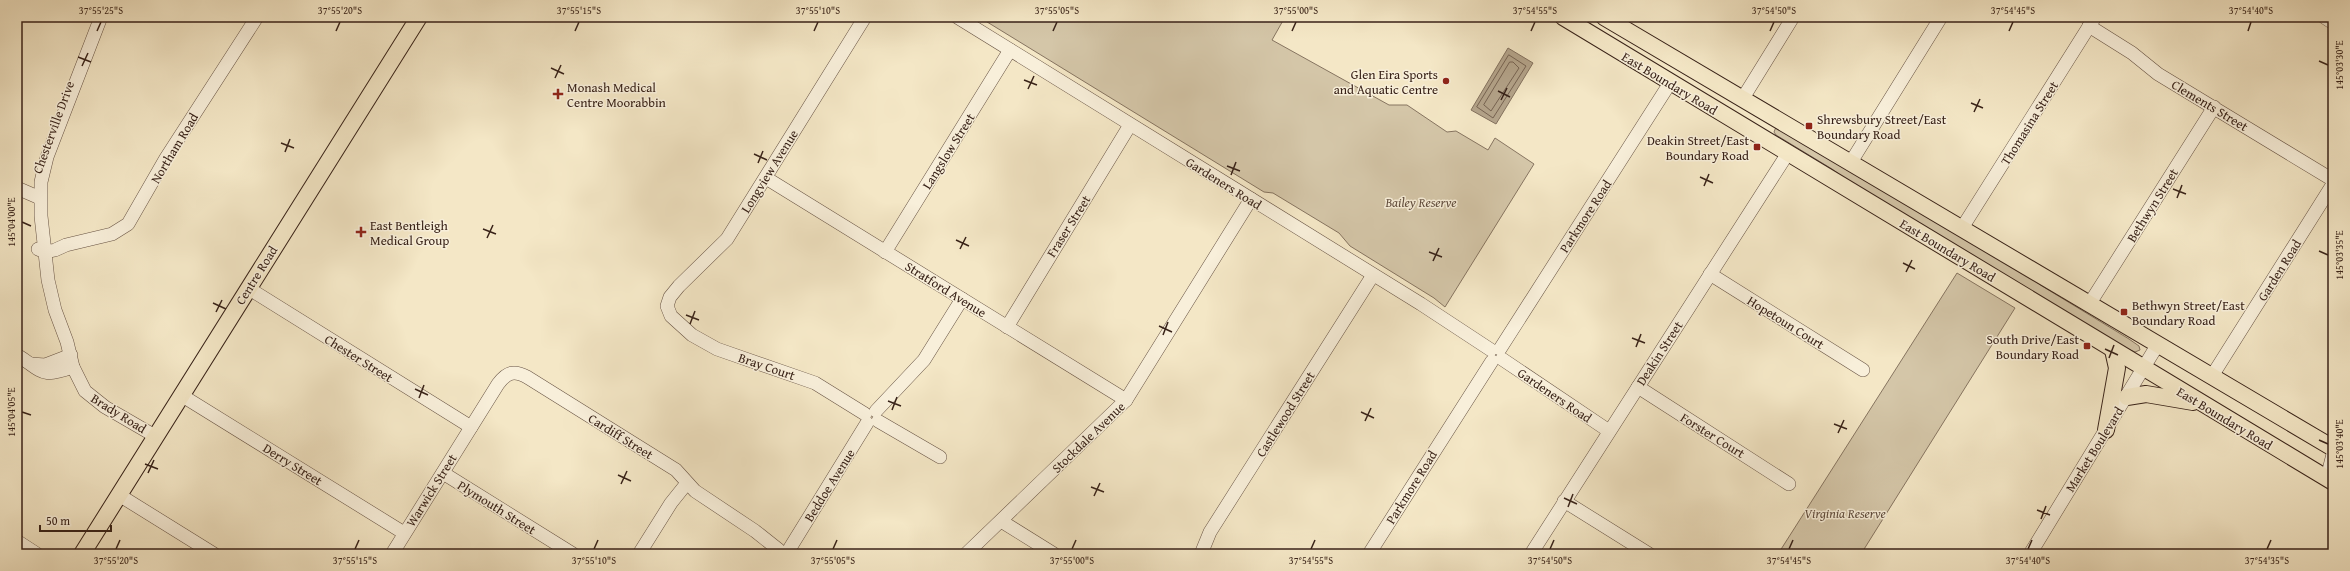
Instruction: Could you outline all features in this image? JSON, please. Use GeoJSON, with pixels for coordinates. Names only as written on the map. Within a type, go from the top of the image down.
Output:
{"type":"FeatureCollection","features":[{"type":"Feature","properties":{"kind":"main road","name":"Centre Road"},"geometry":{"type":"LineString","coordinates":[[82,554],[419,17]]}},
{"type":"Feature","properties":{"kind":"main road","name":"East Boundary Road"},"geometry":{"type":"LineString","coordinates":[[1564,17],[1670,83],[2330,480]]}},
{"type":"Feature","properties":{"kind":"main road","name":"East Boundary Road"},"geometry":{"type":"LineString","coordinates":[[1604,17],[2333,448]]}},
{"type":"Feature","properties":{"kind":"main road"},"geometry":{"type":"LineString","coordinates":[[1742,98],[1742,106],[1746,114],[1768,141]]}},
{"type":"Feature","properties":{"kind":"main road"},"geometry":{"type":"LineString","coordinates":[[1768,141],[1776,118]]}},
{"type":"Feature","properties":{"kind":"main road"},"geometry":{"type":"LineString","coordinates":[[2106,430],[2117,368],[2113,350]]}},
{"type":"Feature","properties":{"kind":"main road"},"geometry":{"type":"LineString","coordinates":[[2127,397],[2146,394],[2202,404]]}},
{"type":"Feature","properties":{"kind":"street","name":"Chesterville Drive"},"geometry":{"type":"LineString","coordinates":[[69,360],[45,300],[43,249],[36,197],[38,165],[94,17]]}},
{"type":"Feature","properties":{"kind":"street","name":"Chesterville Drive"},"geometry":{"type":"LineString","coordinates":[[36,197],[47,157],[101,17]]}},
{"type":"Feature","properties":{"kind":"street","name":"Northam Road"},"geometry":{"type":"LineString","coordinates":[[43,249],[112,234],[124,228],[132,220],[160,168],[257,17]]}},
{"type":"Feature","properties":{"kind":"street","name":"Longview Avenue"},"geometry":{"type":"LineString","coordinates":[[670,316],[667,306],[670,297],[727,238],[766,178],[865,17]]}},
{"type":"Feature","properties":{"kind":"street","name":"Gardeners Road"},"geometry":{"type":"LineString","coordinates":[[957,17],[1373,275],[1609,431]]}},
{"type":"Feature","properties":{"kind":"street"},"geometry":{"type":"LineString","coordinates":[[1742,98],[1793,17]]}},
{"type":"Feature","properties":{"kind":"street"},"geometry":{"type":"LineString","coordinates":[[1850,162],[1941,17]]}},
{"type":"Feature","properties":{"kind":"street"},"geometry":{"type":"LineString","coordinates":[[2324,17],[2333,23]]}},
{"type":"Feature","properties":{"kind":"street","name":"Clements Street"},"geometry":{"type":"LineString","coordinates":[[2092,22],[2158,74],[2333,180]]}},
{"type":"Feature","properties":{"kind":"street","name":"Thomasina Street"},"geometry":{"type":"LineString","coordinates":[[1962,228],[2092,22]]}},
{"type":"Feature","properties":{"kind":"street","name":"Langslow Street"},"geometry":{"type":"LineString","coordinates":[[885,252],[1010,50]]}},
{"type":"Feature","properties":{"kind":"street","name":"Parkmore Road"},"geometry":{"type":"LineString","coordinates":[[1369,554],[1670,83]]}},
{"type":"Feature","properties":{"kind":"street","name":"Bethwyn Street"},"geometry":{"type":"LineString","coordinates":[[2090,303],[2214,108]]}},
{"type":"Feature","properties":{"kind":"street","name":"Fraser Street"},"geometry":{"type":"LineString","coordinates":[[1006,327],[1130,125]]}},
{"type":"Feature","properties":{"kind":"street","name":"Deakin Street"},"geometry":{"type":"LineString","coordinates":[[1531,554],[1788,153]]}},
{"type":"Feature","properties":{"kind":"street","name":"Stratford Avenue"},"geometry":{"type":"LineString","coordinates":[[766,178],[1126,400]]}},
{"type":"Feature","properties":{"kind":"street","name":"Garden Road"},"geometry":{"type":"LineString","coordinates":[[2212,376],[2333,184]]}},
{"type":"Feature","properties":{"kind":"street"},"geometry":{"type":"LineString","coordinates":[[17,188],[36,197]]}},
{"type":"Feature","properties":{"kind":"street"},"geometry":{"type":"LineString","coordinates":[[17,194],[36,197]]}},
{"type":"Feature","properties":{"kind":"street","name":"Stockdale Avenue"},"geometry":{"type":"LineString","coordinates":[[966,554],[1126,400],[1250,199]]}},
{"type":"Feature","properties":{"kind":"street","name":"Hopetoun Court"},"geometry":{"type":"LineString","coordinates":[[1710,274],[1862,370]]}},
{"type":"Feature","properties":{"kind":"street","name":"Castlewood Street"},"geometry":{"type":"LineString","coordinates":[[1201,554],[1210,532],[1373,275]]}},
{"type":"Feature","properties":{"kind":"street","name":"Chester Street"},"geometry":{"type":"LineString","coordinates":[[248,288],[471,427]]}},
{"type":"Feature","properties":{"kind":"street","name":"Beddoe Avenue"},"geometry":{"type":"LineString","coordinates":[[785,552],[871,417],[924,360],[962,299]]}},
{"type":"Feature","properties":{"kind":"street","name":"Bray Court"},"geometry":{"type":"LineString","coordinates":[[670,316],[692,335],[716,349],[815,383],[940,457]]}},
{"type":"Feature","properties":{"kind":"street","name":"Market Boulevard"},"geometry":{"type":"LineString","coordinates":[[2030,554],[2158,344]]}},
{"type":"Feature","properties":{"kind":"street"},"geometry":{"type":"LineString","coordinates":[[17,355],[40,372],[48,374],[69,360]]}},
{"type":"Feature","properties":{"kind":"street","name":"Brady Road"},"geometry":{"type":"LineString","coordinates":[[69,360],[81,385],[93,399],[155,436]]}},
{"type":"Feature","properties":{"kind":"street","name":"Cardiff Street"},"geometry":{"type":"LineString","coordinates":[[471,427],[502,378],[509,373],[519,373],[676,470],[695,491],[785,552]]}},
{"type":"Feature","properties":{"kind":"street","name":"Forster Court"},"geometry":{"type":"LineString","coordinates":[[1638,387],[1789,484]]}},
{"type":"Feature","properties":{"kind":"street","name":"Derry Street"},"geometry":{"type":"LineString","coordinates":[[181,395],[404,533]]}},
{"type":"Feature","properties":{"kind":"street","name":"Warwick Street"},"geometry":{"type":"LineString","coordinates":[[392,554],[471,427]]}},
{"type":"Feature","properties":{"kind":"street"},"geometry":{"type":"LineString","coordinates":[[2330,480],[2333,454]]}},
{"type":"Feature","properties":{"kind":"street","name":"Plymouth Street"},"geometry":{"type":"LineString","coordinates":[[443,473],[573,554]]}},
{"type":"Feature","properties":{"kind":"street"},"geometry":{"type":"LineString","coordinates":[[639,554],[675,497],[687,483]]}},
{"type":"Feature","properties":{"kind":"street"},"geometry":{"type":"LineString","coordinates":[[119,495],[214,554]]}},
{"type":"Feature","properties":{"kind":"street"},"geometry":{"type":"LineString","coordinates":[[1564,501],[1649,554]]}},
{"type":"Feature","properties":{"kind":"street"},"geometry":{"type":"LineString","coordinates":[[1001,521],[1054,554]]}},
{"type":"Feature","properties":{"kind":"street"},"geometry":{"type":"LineString","coordinates":[[17,541],[37,554]]}},
{"type":"Feature","properties":{"kind":"green space","name":"Bailey Reserve"},"geometry":{"type":"Polygon","coordinates":[[[979,17],[1285,17],[1272,40],[1389,105],[1407,105],[1447,132],[1456,131],[1488,150],[1495,138],[1534,164],[1445,307],[1434,298],[1350,246],[1339,233],[1273,193],[1264,192],[979,17]]]}},
{"type":"Feature","properties":{"kind":"green space"},"geometry":{"type":"Polygon","coordinates":[[[1776,127],[2014,266],[2042,286],[2129,339],[2139,346],[2140,350],[2135,352],[2121,346],[1862,191],[1832,169],[1776,135],[1774,132],[1776,127]]]}},
{"type":"Feature","properties":{"kind":"green space","name":"Virginia Reserve"},"geometry":{"type":"Polygon","coordinates":[[[1957,273],[2015,308],[1861,554],[1778,554],[1957,273]]]}},
{"type":"Feature","properties":{"kind":"water"},"geometry":{"type":"Polygon","coordinates":[[[1508,48],[1533,63],[1496,124],[1471,110],[1508,48]]]}},
{"type":"Feature","properties":{"kind":"place","name":"Glen Eira Sports and Aquatic Centre"},"geometry":{"type":"Point","coordinates":[1446,81]}},
{"type":"Feature","properties":{"kind":"place","name":"Monash Medical Centre Moorabbin"},"geometry":{"type":"Point","coordinates":[558,94]}},
{"type":"Feature","properties":{"kind":"place","name":"Shrewsbury Street/East Boundary Road"},"geometry":{"type":"Point","coordinates":[1809,126]}},
{"type":"Feature","properties":{"kind":"place","name":"Deakin Street/East Boundary Road"},"geometry":{"type":"Point","coordinates":[1757,147]}},
{"type":"Feature","properties":{"kind":"place","name":"East Bentleigh Medical Group"},"geometry":{"type":"Point","coordinates":[361,232]}},
{"type":"Feature","properties":{"kind":"place","name":"Bethwyn Street/East Boundary Road"},"geometry":{"type":"Point","coordinates":[2124,312]}},
{"type":"Feature","properties":{"kind":"place","name":"South Drive/East Boundary Road"},"geometry":{"type":"Point","coordinates":[2087,346]}}]}
